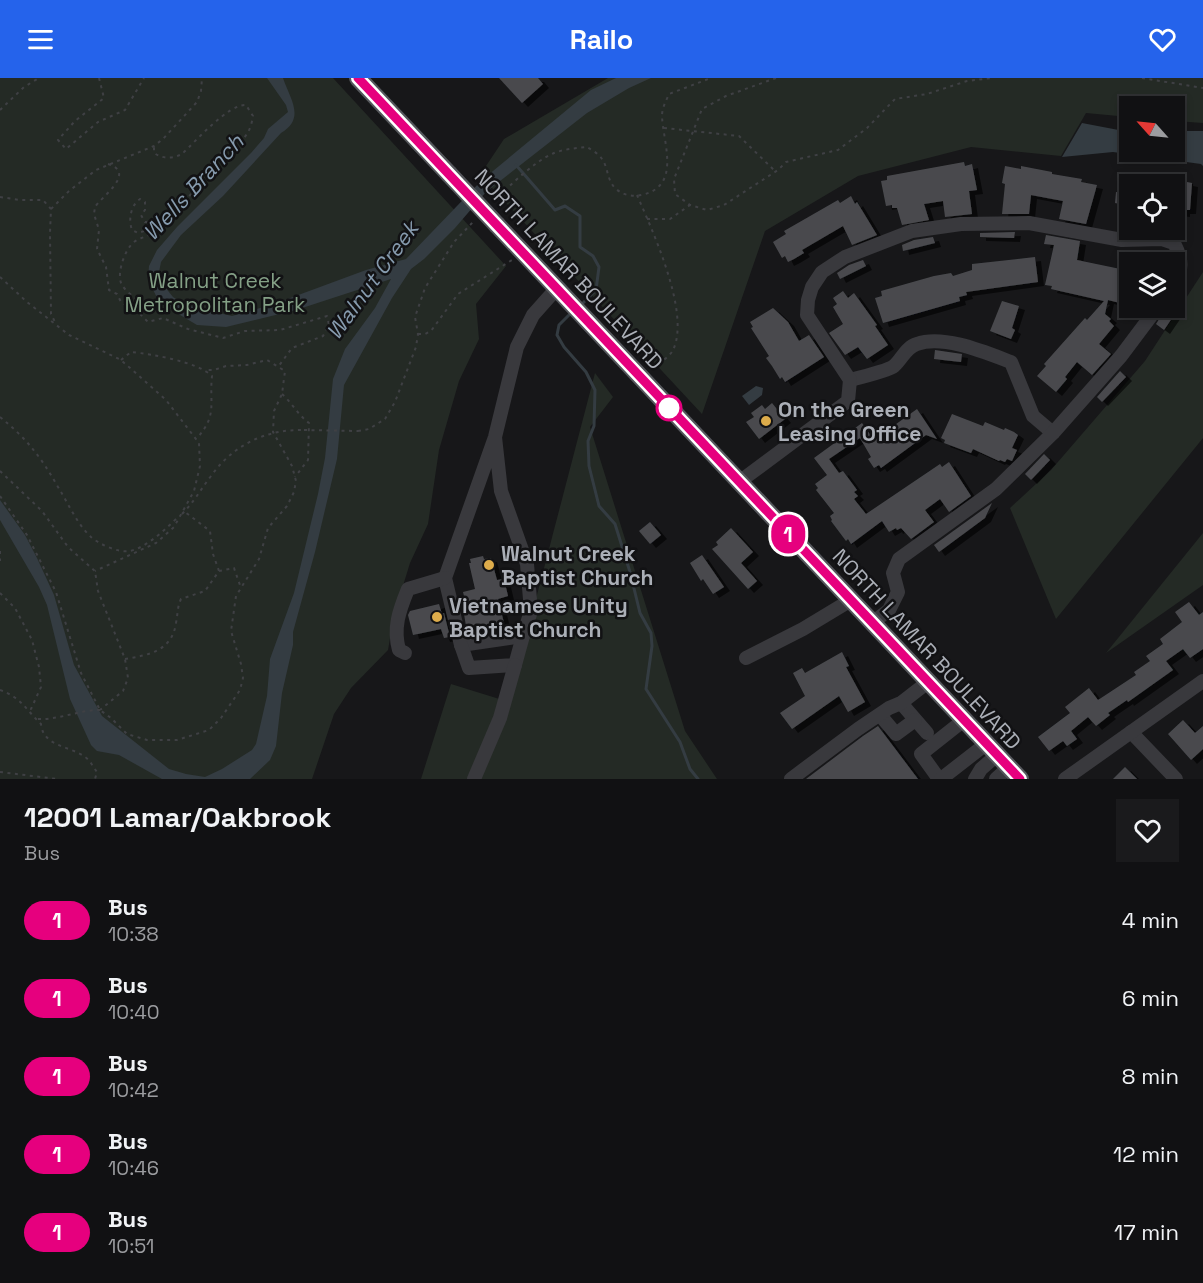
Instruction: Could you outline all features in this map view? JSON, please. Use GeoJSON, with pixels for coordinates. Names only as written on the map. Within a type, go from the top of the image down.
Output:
{"type":"FeatureCollection","features":[{"type":"Feature","properties":{"kind":"main road","name":"NORTH LAMAR BOULEVARD"},"geometry":{"type":"LineString","coordinates":[[364,80],[449,174],[964,720],[1002,765]]}},
{"type":"Feature","properties":{"kind":"street"},"geometry":{"type":"LineString","coordinates":[[738,482],[848,401],[849,380],[807,315],[812,287],[822,272],[845,256],[912,231],[961,224],[1029,223],[1122,240],[1162,239],[1174,243],[1179,252]]}},
{"type":"Feature","properties":{"kind":"street"},"geometry":{"type":"LineString","coordinates":[[515,665],[469,668],[460,645],[445,578],[495,437],[517,348],[533,315],[558,290]]}},
{"type":"Feature","properties":{"kind":"street"},"geometry":{"type":"LineString","coordinates":[[872,623],[889,610],[898,592],[894,573],[899,559],[996,489],[1053,433],[1121,356],[1150,318]]}},
{"type":"Feature","properties":{"kind":"street"},"geometry":{"type":"LineString","coordinates":[[849,380],[892,368],[905,352],[916,344],[933,342],[969,345],[1011,362],[1033,416],[1053,433]]}},
{"type":"Feature","properties":{"kind":"street"},"geometry":{"type":"LineString","coordinates":[[474,779],[500,718],[531,611],[527,564],[501,491],[495,437]]}},
{"type":"Feature","properties":{"kind":"street"},"geometry":{"type":"LineString","coordinates":[[405,653],[399,650],[396,638],[397,614],[408,589],[445,578]]}},
{"type":"Feature","properties":{"kind":"street"},"geometry":{"type":"LineString","coordinates":[[746,658],[803,630],[850,600]]}},
{"type":"Feature","properties":{"kind":"street"},"geometry":{"type":"LineString","coordinates":[[460,645],[523,636]]}},
{"type":"Feature","properties":{"kind":"street"},"geometry":{"type":"LineString","coordinates":[[1065,779],[1203,681]]}},
{"type":"Feature","properties":{"kind":"street"},"geometry":{"type":"LineString","coordinates":[[791,779],[928,682]]}},
{"type":"Feature","properties":{"kind":"street"},"geometry":{"type":"LineString","coordinates":[[901,703],[927,733]]}},
{"type":"Feature","properties":{"kind":"street"},"geometry":{"type":"LineString","coordinates":[[880,715],[896,734],[915,720]]}},
{"type":"Feature","properties":{"kind":"street"},"geometry":{"type":"LineString","coordinates":[[964,720],[921,754],[940,779],[1002,765]]}},
{"type":"Feature","properties":{"kind":"street"},"geometry":{"type":"LineString","coordinates":[[1131,732],[1176,779]]}},
{"type":"Feature","properties":{"kind":"street"},"geometry":{"type":"LineString","coordinates":[[975,779],[981,769],[1002,765]]}},
{"type":"Feature","properties":{"kind":"path"},"geometry":{"type":"LineString","coordinates":[[0,110],[24,87],[39,78]]}},
{"type":"Feature","properties":{"kind":"path"},"geometry":{"type":"LineString","coordinates":[[99,78],[104,98],[75,121],[58,140],[66,149],[98,122],[125,110],[144,78]]}},
{"type":"Feature","properties":{"kind":"path"},"geometry":{"type":"LineString","coordinates":[[51,209],[96,170],[154,146],[197,102],[202,78]]}},
{"type":"Feature","properties":{"kind":"path"},"geometry":{"type":"LineString","coordinates":[[493,202],[532,168],[552,154],[570,148],[587,147],[602,159],[606,174],[616,189],[628,196],[643,195],[656,188],[666,177],[668,158],[662,115],[669,94],[711,78]]}},
{"type":"Feature","properties":{"kind":"path"},"geometry":{"type":"LineString","coordinates":[[776,78],[726,96],[702,109],[674,179],[675,194],[690,205],[707,210],[724,206],[786,162],[838,150],[867,128],[895,99],[927,94],[967,81],[992,78]]}},
{"type":"Feature","properties":{"kind":"path"},"geometry":{"type":"LineString","coordinates":[[1142,78],[1203,88]]}},
{"type":"Feature","properties":{"kind":"path"},"geometry":{"type":"LineString","coordinates":[[154,146],[154,153],[174,158],[182,154],[229,111],[240,105],[246,105],[253,116],[251,129],[243,139],[216,157],[195,189],[170,212],[145,222],[141,215],[145,210],[146,202],[140,199],[134,204],[130,216],[132,230],[138,233],[150,229],[156,231],[132,243],[125,255],[120,276],[121,283],[129,295],[137,298],[137,307],[148,322],[163,318],[188,329],[223,338],[244,331],[280,330],[327,316],[329,325],[323,336],[292,348],[278,367]]}},
{"type":"Feature","properties":{"kind":"path"},"geometry":{"type":"LineString","coordinates":[[664,128],[739,136],[775,172]]}},
{"type":"Feature","properties":{"kind":"path"},"geometry":{"type":"LineString","coordinates":[[108,164],[114,166],[118,171],[118,179],[113,188],[95,207],[94,214],[99,230],[97,249],[106,267],[109,290],[117,294],[119,300],[130,308],[137,307]]}},
{"type":"Feature","properties":{"kind":"path"},"geometry":{"type":"LineString","coordinates":[[637,195],[667,267],[675,308],[677,334],[673,351],[657,366]]}},
{"type":"Feature","properties":{"kind":"path"},"geometry":{"type":"LineString","coordinates":[[0,197],[43,200],[51,209],[51,314],[56,325]]}},
{"type":"Feature","properties":{"kind":"path"},"geometry":{"type":"LineString","coordinates":[[647,219],[670,219],[690,205]]}},
{"type":"Feature","properties":{"kind":"path"},"geometry":{"type":"LineString","coordinates":[[95,571],[156,543],[174,526],[213,474],[238,448],[285,429],[358,431],[369,429],[385,419],[395,402],[416,347],[418,334],[416,317],[425,288],[454,242],[477,218]]}},
{"type":"Feature","properties":{"kind":"path"},"geometry":{"type":"LineString","coordinates":[[418,334],[431,331],[458,294],[513,260]]}},
{"type":"Feature","properties":{"kind":"path"},"geometry":{"type":"LineString","coordinates":[[0,277],[69,335],[122,360],[166,400],[197,438],[200,466],[194,491],[184,511]]}},
{"type":"Feature","properties":{"kind":"path"},"geometry":{"type":"LineString","coordinates":[[0,496],[27,535],[56,592],[81,674],[100,710],[127,734],[147,741],[177,740],[209,730],[221,718],[240,690],[243,678],[231,631],[236,597],[259,559],[268,528],[287,506],[294,492],[295,477],[292,466],[273,432],[273,411],[282,394],[285,371],[267,360],[206,370],[191,364],[131,352],[122,360]]}},
{"type":"Feature","properties":{"kind":"path"},"geometry":{"type":"LineString","coordinates":[[197,438],[205,429],[213,402],[212,376],[206,370]]}},
{"type":"Feature","properties":{"kind":"path"},"geometry":{"type":"LineString","coordinates":[[282,394],[300,416],[309,423],[308,460],[295,477]]}},
{"type":"Feature","properties":{"kind":"path"},"geometry":{"type":"LineString","coordinates":[[0,417],[23,436],[48,469],[91,537],[98,541],[113,549],[129,551],[164,531],[180,516]]}},
{"type":"Feature","properties":{"kind":"path"},"geometry":{"type":"LineString","coordinates":[[0,471],[42,511],[68,547],[95,571],[98,591],[125,659],[128,678],[123,691],[100,710],[80,712],[52,720],[36,719]]}},
{"type":"Feature","properties":{"kind":"path"},"geometry":{"type":"LineString","coordinates":[[184,511],[210,531],[213,554],[219,571]]}},
{"type":"Feature","properties":{"kind":"path"},"geometry":{"type":"LineString","coordinates":[[0,551],[0,561]]}},
{"type":"Feature","properties":{"kind":"path"},"geometry":{"type":"LineString","coordinates":[[125,659],[150,655],[167,645],[176,625],[177,608],[181,599],[205,591],[219,571],[234,568],[241,588]]}},
{"type":"Feature","properties":{"kind":"path"},"geometry":{"type":"LineString","coordinates":[[0,592],[15,608],[23,627],[32,640],[39,667],[41,687],[31,709],[32,716]]}},
{"type":"Feature","properties":{"kind":"path"},"geometry":{"type":"LineString","coordinates":[[0,690],[18,698],[41,724],[47,737],[57,745],[85,757],[97,772],[95,779]]}},
{"type":"Feature","properties":{"kind":"path"},"geometry":{"type":"LineString","coordinates":[[0,772],[57,779]]}},
{"type":"Feature","properties":{"kind":"green space","name":"Walnut Creek Metropolitan Park"},"geometry":{"type":"Polygon","coordinates":[[[0,78],[333,78],[506,266],[476,304],[479,339],[459,381],[439,450],[428,524],[410,563],[394,615],[388,650],[351,688],[334,714],[312,779],[0,779],[0,78]]]}},
{"type":"Feature","properties":{"kind":"green space"},"geometry":{"type":"Polygon","coordinates":[[[608,78],[1203,78],[1203,123],[1185,122],[1185,96],[1119,96],[1119,116],[1086,113],[1061,156],[971,147],[858,176],[765,231],[702,414],[480,175],[504,139],[608,78]]]}},
{"type":"Feature","properties":{"kind":"green space"},"geometry":{"type":"Polygon","coordinates":[[[1203,272],[1203,438],[1056,619],[1010,508],[1051,470],[1145,361],[1173,318],[1185,318],[1185,300],[1203,272]]]}},
{"type":"Feature","properties":{"kind":"green space"},"geometry":{"type":"Polygon","coordinates":[[[595,373],[613,397],[590,427],[685,731],[717,779],[421,779],[451,684],[509,702],[595,373]]]}},
{"type":"Feature","properties":{"kind":"green space"},"geometry":{"type":"Polygon","coordinates":[[[1203,533],[1203,585],[1106,653],[1203,533]]]}},
{"type":"Feature","properties":{"kind":"water","name":"Walnut Creek"},"geometry":{"type":"Polygon","coordinates":[[[267,78],[283,78],[294,108],[293,121],[223,196],[181,235],[161,262],[159,272],[165,287],[173,297],[185,305],[232,316],[274,304],[366,270],[406,259],[482,180],[591,90],[616,78],[651,78],[587,113],[486,192],[455,228],[411,269],[392,298],[344,385],[337,459],[293,632],[293,645],[282,693],[276,746],[270,760],[250,779],[162,779],[119,755],[97,751],[91,745],[70,699],[47,605],[0,520],[0,500],[25,535],[37,558],[54,595],[74,665],[102,716],[169,769],[186,774],[205,777],[252,750],[256,744],[267,696],[270,659],[294,593],[318,494],[325,458],[333,379],[345,349],[375,308],[391,279],[296,310],[226,327],[197,325],[158,300],[148,279],[149,266],[157,250],[251,153],[264,138],[268,129],[288,112],[286,105],[267,78]]]}},
{"type":"Feature","properties":{"kind":"water"},"geometry":{"type":"Polygon","coordinates":[[[1082,123],[1119,130],[1119,153],[1062,157],[1082,123]]]}},
{"type":"Feature","properties":{"kind":"water"},"geometry":{"type":"Polygon","coordinates":[[[1185,131],[1203,131],[1203,166],[1185,162],[1185,131]]]}},
{"type":"Feature","properties":{"kind":"water"},"geometry":{"type":"Polygon","coordinates":[[[756,386],[763,388],[762,395],[749,405],[742,396],[756,386]]]}},
{"type":"Feature","properties":{"kind":"building"},"geometry":{"type":"Polygon","coordinates":[[[499,78],[538,78],[543,84],[522,103],[499,78]]]}},
{"type":"Feature","properties":{"kind":"building"},"geometry":{"type":"Polygon","coordinates":[[[964,162],[965,166],[972,164],[977,190],[969,191],[972,214],[945,217],[943,201],[924,204],[929,220],[902,225],[897,208],[892,208],[892,205],[886,206],[881,181],[887,180],[887,176],[964,162]]]}},
{"type":"Feature","properties":{"kind":"building"},"geometry":{"type":"Polygon","coordinates":[[[1005,166],[1021,169],[1021,166],[1052,172],[1052,174],[1082,179],[1081,182],[1097,185],[1086,224],[1059,219],[1063,201],[1031,195],[1029,214],[1002,214],[1005,184],[1002,183],[1005,166]]]}},
{"type":"Feature","properties":{"kind":"building"},"geometry":{"type":"Polygon","coordinates":[[[1185,180],[1192,183],[1190,210],[1185,210],[1185,180]]]}},
{"type":"Feature","properties":{"kind":"building"},"geometry":{"type":"Polygon","coordinates":[[[1116,192],[1119,192],[1119,204],[1115,203],[1116,192]]]}},
{"type":"Feature","properties":{"kind":"building"},"geometry":{"type":"Polygon","coordinates":[[[851,196],[877,235],[852,245],[843,226],[802,250],[804,253],[794,259],[788,262],[785,256],[782,258],[773,242],[786,234],[784,231],[838,200],[840,203],[851,196]]]}},
{"type":"Feature","properties":{"kind":"building"},"geometry":{"type":"Polygon","coordinates":[[[1015,232],[1014,238],[980,237],[980,233],[1015,232]]]}},
{"type":"Feature","properties":{"kind":"building"},"geometry":{"type":"Polygon","coordinates":[[[1046,235],[1080,241],[1077,260],[1119,269],[1119,303],[1108,300],[1105,314],[1114,326],[1099,344],[1111,354],[1092,375],[1077,362],[1056,392],[1037,376],[1046,366],[1044,364],[1085,318],[1087,320],[1104,301],[1051,289],[1052,286],[1045,285],[1054,245],[1044,244],[1046,235]]]}},
{"type":"Feature","properties":{"kind":"building"},"geometry":{"type":"Polygon","coordinates":[[[933,237],[935,243],[903,251],[902,245],[914,240],[933,237]]]}},
{"type":"Feature","properties":{"kind":"building"},"geometry":{"type":"Polygon","coordinates":[[[1035,257],[1038,282],[966,292],[967,295],[959,297],[960,301],[883,323],[875,298],[882,296],[881,291],[934,276],[951,273],[953,276],[972,270],[972,264],[1035,257]]]}},
{"type":"Feature","properties":{"kind":"building"},"geometry":{"type":"Polygon","coordinates":[[[863,260],[866,266],[840,279],[837,273],[863,260]]]}},
{"type":"Feature","properties":{"kind":"building"},"geometry":{"type":"Polygon","coordinates":[[[843,291],[848,298],[854,293],[888,345],[867,359],[858,347],[845,355],[829,333],[843,324],[833,307],[837,304],[833,298],[843,291]]]}},
{"type":"Feature","properties":{"kind":"building"},"geometry":{"type":"Polygon","coordinates":[[[1002,301],[1019,306],[1011,339],[990,331],[1002,301]]]}},
{"type":"Feature","properties":{"kind":"building"},"geometry":{"type":"Polygon","coordinates":[[[773,308],[788,322],[799,341],[809,335],[824,357],[785,382],[782,377],[780,379],[766,358],[769,356],[751,328],[753,327],[750,322],[773,308]]]}},
{"type":"Feature","properties":{"kind":"building"},"geometry":{"type":"Polygon","coordinates":[[[1160,318],[1172,318],[1164,330],[1156,324],[1160,318]]]}},
{"type":"Feature","properties":{"kind":"building"},"geometry":{"type":"Polygon","coordinates":[[[935,350],[962,354],[961,362],[934,359],[935,350]]]}},
{"type":"Feature","properties":{"kind":"building"},"geometry":{"type":"Polygon","coordinates":[[[1120,371],[1126,377],[1102,402],[1097,397],[1120,371]]]}},
{"type":"Feature","properties":{"kind":"building","name":"On the Green Leasing Office"},"geometry":{"type":"Polygon","coordinates":[[[772,403],[785,419],[759,439],[746,422],[754,417],[751,413],[762,405],[765,409],[772,403]]]}},
{"type":"Feature","properties":{"kind":"building"},"geometry":{"type":"Polygon","coordinates":[[[917,409],[937,439],[926,435],[881,468],[879,465],[874,468],[868,459],[871,457],[860,438],[829,459],[839,473],[843,471],[857,490],[854,492],[858,496],[854,499],[866,514],[940,464],[942,467],[949,462],[971,496],[949,512],[940,499],[925,510],[934,522],[911,539],[901,528],[889,532],[882,521],[851,544],[848,539],[846,541],[831,521],[830,516],[834,513],[816,490],[818,488],[815,484],[827,475],[814,458],[862,423],[874,440],[917,409]]]}},
{"type":"Feature","properties":{"kind":"building"},"geometry":{"type":"Polygon","coordinates":[[[952,414],[983,426],[985,422],[1004,430],[1005,428],[1018,435],[1012,448],[1017,450],[1012,461],[1007,459],[1005,462],[999,461],[973,449],[971,453],[944,443],[945,440],[941,438],[952,414]]]}},
{"type":"Feature","properties":{"kind":"building"},"geometry":{"type":"Polygon","coordinates":[[[1044,454],[1050,460],[1031,480],[1025,474],[1044,454]]]}},
{"type":"Feature","properties":{"kind":"building"},"geometry":{"type":"Polygon","coordinates":[[[992,503],[985,518],[939,552],[934,545],[992,503]]]}},
{"type":"Feature","properties":{"kind":"building"},"geometry":{"type":"Polygon","coordinates":[[[650,522],[661,535],[650,544],[639,531],[650,522]]]}},
{"type":"Feature","properties":{"kind":"building"},"geometry":{"type":"Polygon","coordinates":[[[731,528],[753,552],[741,563],[757,581],[748,589],[712,549],[731,528]]]}},
{"type":"Feature","properties":{"kind":"building"},"geometry":{"type":"Polygon","coordinates":[[[702,555],[724,587],[713,594],[703,579],[701,581],[690,563],[702,555]]]}},
{"type":"Feature","properties":{"kind":"building"},"geometry":{"type":"Polygon","coordinates":[[[483,556],[484,559],[491,558],[497,580],[504,579],[508,596],[498,599],[504,623],[467,632],[461,596],[464,596],[463,592],[475,589],[470,559],[483,556]]]}},
{"type":"Feature","properties":{"kind":"building"},"geometry":{"type":"Polygon","coordinates":[[[1189,602],[1199,615],[1203,612],[1203,649],[1190,658],[1183,649],[1166,661],[1173,670],[1128,702],[1127,700],[1108,713],[1110,715],[1096,726],[1088,717],[1071,731],[1077,739],[1067,746],[1063,741],[1049,751],[1038,737],[1070,713],[1065,707],[1089,688],[1098,700],[1136,675],[1134,672],[1150,661],[1146,656],[1163,644],[1160,639],[1182,622],[1175,612],[1189,602]]]}},
{"type":"Feature","properties":{"kind":"building"},"geometry":{"type":"Polygon","coordinates":[[[439,604],[442,614],[444,613],[450,637],[444,638],[441,629],[413,635],[408,615],[410,611],[439,604]]]}},
{"type":"Feature","properties":{"kind":"building"},"geometry":{"type":"Polygon","coordinates":[[[842,652],[849,666],[846,667],[865,702],[848,712],[839,696],[792,729],[780,713],[805,696],[793,673],[802,668],[805,673],[842,652]]]}},
{"type":"Feature","properties":{"kind":"building"},"geometry":{"type":"Polygon","coordinates":[[[1183,720],[1195,733],[1203,726],[1203,749],[1191,760],[1168,734],[1183,720]]]}},
{"type":"Feature","properties":{"kind":"building"},"geometry":{"type":"Polygon","coordinates":[[[878,726],[918,779],[806,779],[863,736],[878,726]]]}},
{"type":"Feature","properties":{"kind":"building"},"geometry":{"type":"Polygon","coordinates":[[[1125,767],[1137,779],[1113,779],[1125,767]]]}},
{"type":"Feature","properties":{"kind":"waterway"},"geometry":{"type":"LineString","coordinates":[[516,165],[555,210],[565,206],[580,216],[580,247],[593,256],[599,267],[596,290],[581,305]]}},
{"type":"Feature","properties":{"kind":"waterway"},"geometry":{"type":"LineString","coordinates":[[571,313],[559,325],[557,335],[564,347],[586,372],[595,390],[594,426],[588,441],[589,466],[599,506],[615,524],[640,613],[651,633],[652,646],[646,689],[680,742],[690,769],[698,779]]}},
{"type":"Feature","properties":{"kind":"bus line","name":"1"},"geometry":{"type":"LineString","coordinates":[[358,78],[1020,779]]}},
{"type":"Feature","properties":{"kind":"place","name":"On the Green Leasing Office"},"geometry":{"type":"Point","coordinates":[766,421]}},
{"type":"Feature","properties":{"kind":"place","name":"Walnut Creek Baptist Church"},"geometry":{"type":"Point","coordinates":[489,565]}},
{"type":"Feature","properties":{"kind":"place","name":"Vietnamese Unity Baptist Church"},"geometry":{"type":"Point","coordinates":[437,617]}},
{"type":"Feature","properties":{"kind":"water label","name":"Wells Branch"},"geometry":{"type":"Point","coordinates":[193,187]}}]}
